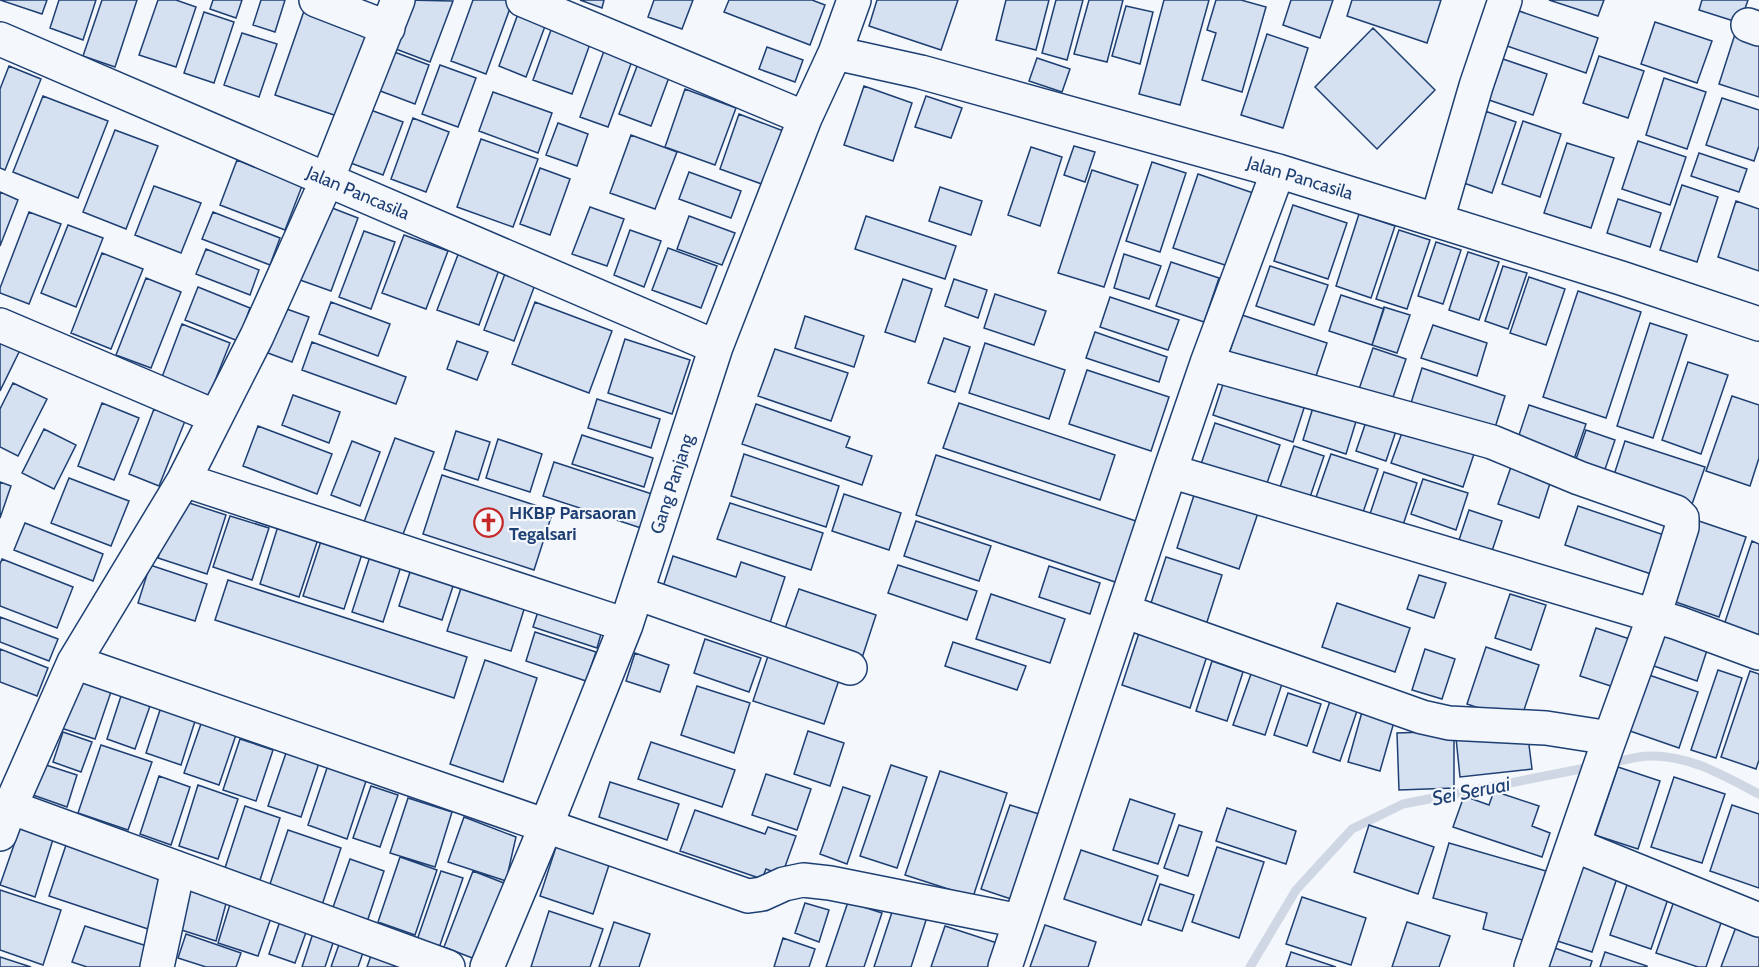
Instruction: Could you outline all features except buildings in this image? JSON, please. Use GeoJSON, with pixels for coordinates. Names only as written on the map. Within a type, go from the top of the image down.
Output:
{"type":"FeatureCollection","features":[{"type":"Feature","properties":{"kind":"street"},"geometry":{"type":"LineString","coordinates":[[316,0],[393,14],[327,180],[258,336],[184,480],[74,662],[3,822],[177,869],[448,967]]}},
{"type":"Feature","properties":{"kind":"street"},"geometry":{"type":"LineString","coordinates":[[523,0],[806,118]]}},
{"type":"Feature","properties":{"kind":"street","name":"Gang Panjang"},"geometry":{"type":"LineString","coordinates":[[488,967],[626,625],[716,347],[806,118],[835,53],[854,0]]}},
{"type":"Feature","properties":{"kind":"street"},"geometry":{"type":"LineString","coordinates":[[1437,220],[1476,86],[1505,0]]}},
{"type":"Feature","properties":{"kind":"street","name":"Jalan Pancasila"},"geometry":{"type":"LineString","coordinates":[[0,39],[716,347]]}},
{"type":"Feature","properties":{"kind":"street","name":"Jalan Pancasila"},"geometry":{"type":"LineString","coordinates":[[835,53],[921,72],[1278,171],[1621,278],[1759,324]]}},
{"type":"Feature","properties":{"kind":"street"},"geometry":{"type":"LineString","coordinates":[[1005,967],[1170,471],[1278,171]]}},
{"type":"Feature","properties":{"kind":"street"},"geometry":{"type":"LineString","coordinates":[[0,325],[216,417]]}},
{"type":"Feature","properties":{"kind":"street"},"geometry":{"type":"LineString","coordinates":[[1208,363],[1492,442],[1579,478],[1676,512],[1682,518],[1682,527],[1654,616],[1531,967]]}},
{"type":"Feature","properties":{"kind":"street"},"geometry":{"type":"LineString","coordinates":[[1170,471],[1677,623],[1759,653]]}},
{"type":"Feature","properties":{"kind":"street"},"geometry":{"type":"LineString","coordinates":[[184,480],[626,625]]}},
{"type":"Feature","properties":{"kind":"street"},"geometry":{"type":"LineString","coordinates":[[637,593],[849,668]]}},
{"type":"Feature","properties":{"kind":"street"},"geometry":{"type":"LineString","coordinates":[[1124,611],[1422,717],[1479,726],[1546,728],[1608,744]]}},
{"type":"Feature","properties":{"kind":"street"},"geometry":{"type":"LineString","coordinates":[[74,662],[748,896],[762,894],[784,884],[803,880],[830,883],[1020,921]]}},
{"type":"Feature","properties":{"kind":"street"},"geometry":{"type":"LineString","coordinates":[[1574,845],[1759,920]]}},
{"type":"Feature","properties":{"kind":"street"},"geometry":{"type":"LineString","coordinates":[[157,967],[177,869]]}},
{"type":"Feature","properties":{"kind":"waterway","name":"Sei Seruai"},"geometry":{"type":"LineString","coordinates":[[1608,764],[1644,756],[1679,759],[1706,768],[1759,794]]}},
{"type":"Feature","properties":{"kind":"waterway","name":"Sei Seruai"},"geometry":{"type":"LineString","coordinates":[[1250,967],[1296,890],[1352,829],[1403,804],[1591,767]]}},
{"type":"Feature","properties":{"kind":"place","name":"HKBP Parsaoran Tegalsari"},"geometry":{"type":"Point","coordinates":[488,523]}}]}
